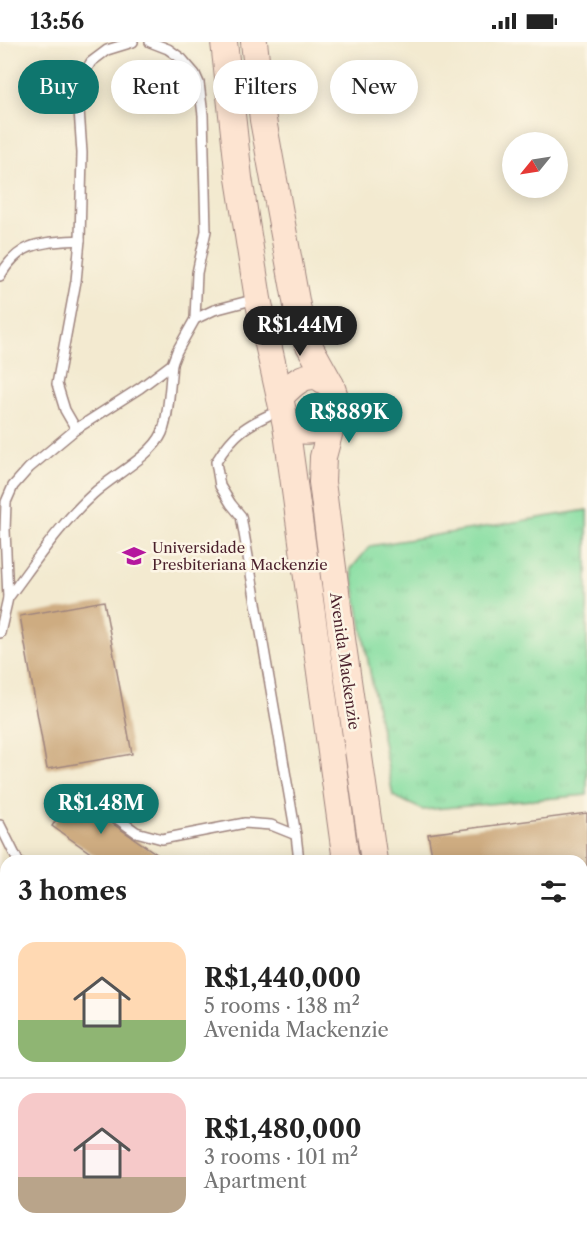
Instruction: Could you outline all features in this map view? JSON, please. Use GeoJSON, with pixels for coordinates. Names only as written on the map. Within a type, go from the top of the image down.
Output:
{"type":"FeatureCollection","features":[{"type":"Feature","properties":{"kind":"main road","name":"Avenida Mackenzie"},"geometry":{"type":"LineString","coordinates":[[224,42],[239,178],[258,299],[283,410],[345,855]]}},
{"type":"Feature","properties":{"kind":"main road","name":"Avenida Mackenzie"},"geometry":{"type":"LineString","coordinates":[[254,42],[263,120],[297,306],[305,338],[331,385],[335,397],[335,412],[323,458],[322,482],[373,855]]}},
{"type":"Feature","properties":{"kind":"main road"},"geometry":{"type":"LineString","coordinates":[[331,385],[318,377],[305,378],[292,384],[283,410],[294,430],[306,431],[321,428],[333,420]]}},
{"type":"Feature","properties":{"kind":"lane"},"geometry":{"type":"LineString","coordinates":[[76,429],[65,410],[57,384],[76,281],[80,240],[82,153],[78,95],[82,77],[91,62],[107,50],[133,42]]}},
{"type":"Feature","properties":{"kind":"lane"},"geometry":{"type":"LineString","coordinates":[[8,598],[64,523],[94,492],[150,449],[162,433],[168,407],[172,364],[195,319],[197,273],[206,231],[203,115],[199,83],[182,58],[150,42]]}},
{"type":"Feature","properties":{"kind":"lane"},"geometry":{"type":"LineString","coordinates":[[0,276],[20,252],[36,244],[80,240]]}},
{"type":"Feature","properties":{"kind":"lane"},"geometry":{"type":"LineString","coordinates":[[195,319],[214,310],[258,299]]}},
{"type":"Feature","properties":{"kind":"lane"},"geometry":{"type":"LineString","coordinates":[[0,633],[8,598],[6,502],[13,486],[29,468],[76,429],[140,388],[172,364]]}},
{"type":"Feature","properties":{"kind":"lane"},"geometry":{"type":"LineString","coordinates":[[283,410],[254,422],[230,441],[216,462],[220,486],[242,516],[298,855]]}},
{"type":"Feature","properties":{"kind":"lane"},"geometry":{"type":"LineString","coordinates":[[87,796],[136,832],[162,839],[245,824],[271,825],[296,835]]}},
{"type":"Feature","properties":{"kind":"lane"},"geometry":{"type":"LineString","coordinates":[[0,825],[15,855]]}},
{"type":"Feature","properties":{"kind":"green space"},"geometry":{"type":"Polygon","coordinates":[[[587,510],[587,795],[423,810],[393,796],[351,569],[370,546],[587,510]]]}},
{"type":"Feature","properties":{"kind":"building"},"geometry":{"type":"Polygon","coordinates":[[[104,601],[132,754],[47,769],[20,616],[104,601]]]}},
{"type":"Feature","properties":{"kind":"building"},"geometry":{"type":"Polygon","coordinates":[[[72,796],[158,855],[93,855],[52,826],[72,796]]]}},
{"type":"Feature","properties":{"kind":"building"},"geometry":{"type":"Polygon","coordinates":[[[587,813],[587,855],[432,855],[428,834],[587,813]]]}},
{"type":"Feature","properties":{"kind":"place","name":"Universidade Presbiteriana Mackenzie"},"geometry":{"type":"Point","coordinates":[134,556]}}]}
